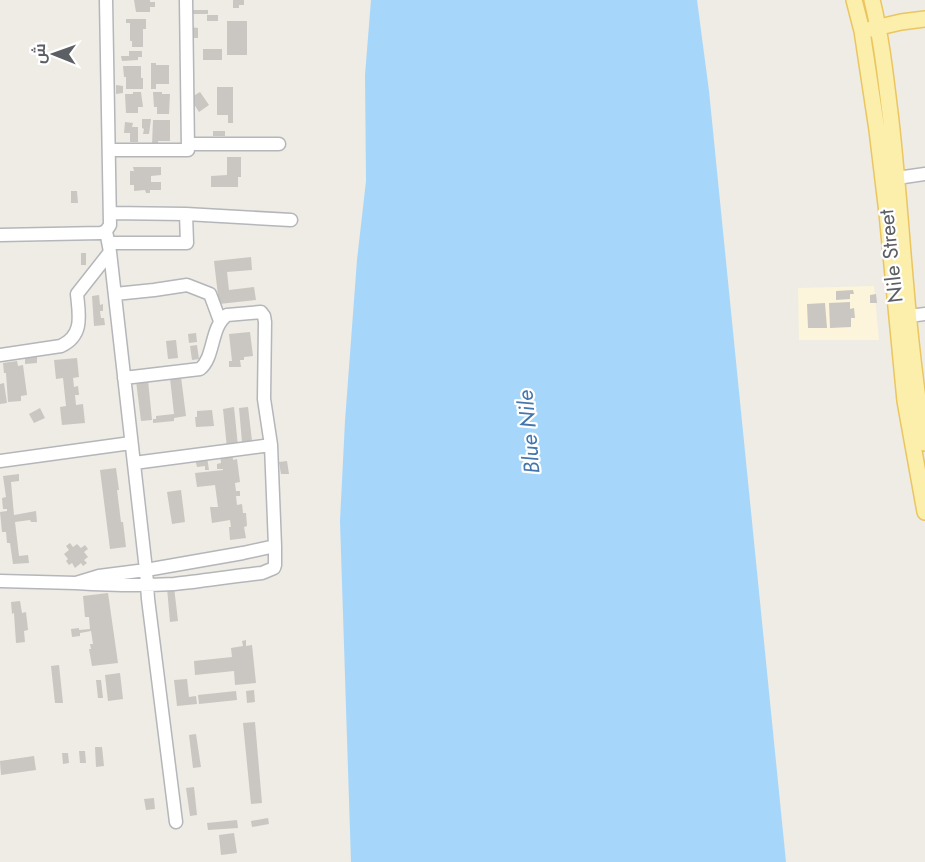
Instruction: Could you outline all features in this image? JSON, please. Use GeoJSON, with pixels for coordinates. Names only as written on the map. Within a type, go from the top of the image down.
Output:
{"type":"FeatureCollection","features":[{"type":"Feature","properties":{"kind":"main road","name":"Nile Street"},"geometry":{"type":"LineString","coordinates":[[854,0],[862,31],[877,130],[905,401],[925,512]]}},
{"type":"Feature","properties":{"kind":"main road","name":"Nile Street"},"geometry":{"type":"LineString","coordinates":[[872,0],[879,27],[897,178],[918,401],[925,443]]}},
{"type":"Feature","properties":{"kind":"main road"},"geometry":{"type":"LineString","coordinates":[[862,31],[925,19]]}},
{"type":"Feature","properties":{"kind":"street"},"geometry":{"type":"LineString","coordinates":[[106,0],[110,213],[108,242],[148,599],[176,822]]}},
{"type":"Feature","properties":{"kind":"street"},"geometry":{"type":"LineString","coordinates":[[109,150],[188,150],[186,0]]}},
{"type":"Feature","properties":{"kind":"street"},"geometry":{"type":"LineString","coordinates":[[188,144],[279,144]]}},
{"type":"Feature","properties":{"kind":"street"},"geometry":{"type":"LineString","coordinates":[[897,178],[925,174]]}},
{"type":"Feature","properties":{"kind":"street"},"geometry":{"type":"LineString","coordinates":[[110,213],[186,214],[291,220]]}},
{"type":"Feature","properties":{"kind":"street"},"geometry":{"type":"LineString","coordinates":[[108,242],[187,243],[186,214]]}},
{"type":"Feature","properties":{"kind":"street"},"geometry":{"type":"LineString","coordinates":[[0,235],[101,233],[108,242]]}},
{"type":"Feature","properties":{"kind":"street"},"geometry":{"type":"LineString","coordinates":[[0,355],[61,346],[69,342],[79,322],[77,294],[108,242]]}},
{"type":"Feature","properties":{"kind":"street"},"geometry":{"type":"LineString","coordinates":[[115,294],[191,286],[210,294],[220,321]]}},
{"type":"Feature","properties":{"kind":"street"},"geometry":{"type":"LineString","coordinates":[[0,581],[99,585],[175,584],[272,570],[275,565],[271,445],[264,399],[264,316],[261,312],[227,315],[220,321],[206,363],[200,369],[124,378]]}},
{"type":"Feature","properties":{"kind":"street"},"geometry":{"type":"LineString","coordinates":[[909,316],[925,314]]}},
{"type":"Feature","properties":{"kind":"street"},"geometry":{"type":"LineString","coordinates":[[0,461],[131,443]]}},
{"type":"Feature","properties":{"kind":"street"},"geometry":{"type":"LineString","coordinates":[[134,464],[271,445]]}},
{"type":"Feature","properties":{"kind":"street"},"geometry":{"type":"LineString","coordinates":[[76,583],[99,576],[146,570],[274,546]]}},
{"type":"Feature","properties":{"kind":"shaded area"},"geometry":{"type":"Polygon","coordinates":[[[874,286],[879,340],[799,340],[798,288],[874,286]]]}},
{"type":"Feature","properties":{"kind":"water","name":"Blue Nile"},"geometry":{"type":"Polygon","coordinates":[[[371,0],[697,0],[709,91],[786,862],[351,862],[340,521],[357,260],[366,181],[365,75],[371,0]]]}},
{"type":"Feature","properties":{"kind":"building"},"geometry":{"type":"Polygon","coordinates":[[[134,0],[150,0],[150,2],[155,2],[155,7],[150,7],[150,12],[136,12],[134,0]]]}},
{"type":"Feature","properties":{"kind":"building"},"geometry":{"type":"Polygon","coordinates":[[[233,0],[244,0],[244,5],[233,8],[233,0]]]}},
{"type":"Feature","properties":{"kind":"building"},"geometry":{"type":"Polygon","coordinates":[[[190,10],[208,10],[208,14],[190,14],[190,10]]]}},
{"type":"Feature","properties":{"kind":"building"},"geometry":{"type":"Polygon","coordinates":[[[207,15],[218,15],[218,21],[207,21],[207,15]]]}},
{"type":"Feature","properties":{"kind":"building"},"geometry":{"type":"Polygon","coordinates":[[[126,19],[146,19],[146,29],[143,29],[143,47],[132,47],[130,23],[126,23],[126,19]]]}},
{"type":"Feature","properties":{"kind":"building"},"geometry":{"type":"Polygon","coordinates":[[[227,21],[247,21],[247,55],[227,55],[227,21]]]}},
{"type":"Feature","properties":{"kind":"building"},"geometry":{"type":"Polygon","coordinates":[[[190,27],[198,28],[198,38],[190,38],[190,27]]]}},
{"type":"Feature","properties":{"kind":"building"},"geometry":{"type":"Polygon","coordinates":[[[203,49],[222,49],[222,60],[203,60],[203,49]]]}},
{"type":"Feature","properties":{"kind":"building"},"geometry":{"type":"Polygon","coordinates":[[[129,51],[142,51],[142,57],[138,57],[138,60],[122,61],[121,56],[129,56],[129,51]]]}},
{"type":"Feature","properties":{"kind":"building"},"geometry":{"type":"Polygon","coordinates":[[[151,63],[169,65],[169,84],[156,84],[156,89],[151,89],[151,63]]]}},
{"type":"Feature","properties":{"kind":"building"},"geometry":{"type":"Polygon","coordinates":[[[123,66],[141,66],[143,89],[126,89],[123,66]]]}},
{"type":"Feature","properties":{"kind":"building"},"geometry":{"type":"Polygon","coordinates":[[[116,85],[123,86],[123,93],[116,94],[116,85]]]}},
{"type":"Feature","properties":{"kind":"building"},"geometry":{"type":"Polygon","coordinates":[[[217,87],[233,87],[233,123],[228,123],[228,115],[217,115],[217,87]]]}},
{"type":"Feature","properties":{"kind":"building"},"geometry":{"type":"Polygon","coordinates":[[[133,92],[141,92],[143,107],[138,107],[138,113],[126,113],[125,94],[133,94],[133,92]]]}},
{"type":"Feature","properties":{"kind":"building"},"geometry":{"type":"Polygon","coordinates":[[[153,92],[170,94],[169,114],[157,114],[153,92]]]}},
{"type":"Feature","properties":{"kind":"building"},"geometry":{"type":"Polygon","coordinates":[[[200,92],[209,105],[199,112],[190,98],[200,92]]]}},
{"type":"Feature","properties":{"kind":"building"},"geometry":{"type":"Polygon","coordinates":[[[142,119],[151,119],[149,134],[143,134],[142,119]]]}},
{"type":"Feature","properties":{"kind":"building"},"geometry":{"type":"Polygon","coordinates":[[[153,120],[170,120],[170,141],[158,141],[158,145],[152,145],[153,120]]]}},
{"type":"Feature","properties":{"kind":"building"},"geometry":{"type":"Polygon","coordinates":[[[125,122],[133,123],[132,127],[138,127],[138,142],[130,142],[130,133],[124,133],[125,122]]]}},
{"type":"Feature","properties":{"kind":"building"},"geometry":{"type":"Polygon","coordinates":[[[213,131],[225,131],[225,136],[213,136],[213,131]]]}},
{"type":"Feature","properties":{"kind":"building"},"geometry":{"type":"Polygon","coordinates":[[[227,157],[241,157],[241,177],[238,177],[238,187],[211,187],[211,176],[227,175],[227,157]]]}},
{"type":"Feature","properties":{"kind":"building"},"geometry":{"type":"Polygon","coordinates":[[[133,167],[161,167],[161,175],[151,176],[151,182],[161,182],[161,190],[150,190],[150,193],[146,193],[145,190],[134,191],[134,185],[130,185],[130,171],[134,171],[133,167]]]}},
{"type":"Feature","properties":{"kind":"building"},"geometry":{"type":"Polygon","coordinates":[[[71,191],[77,191],[78,203],[71,203],[71,191]]]}},
{"type":"Feature","properties":{"kind":"building"},"geometry":{"type":"Polygon","coordinates":[[[81,253],[86,253],[86,265],[81,265],[81,253]]]}},
{"type":"Feature","properties":{"kind":"building"},"geometry":{"type":"Polygon","coordinates":[[[251,257],[252,270],[227,272],[229,290],[254,287],[256,300],[219,304],[214,261],[251,257]]]}},
{"type":"Feature","properties":{"kind":"building"},"geometry":{"type":"Polygon","coordinates":[[[853,290],[854,294],[850,294],[850,299],[836,300],[836,291],[853,290]]]}},
{"type":"Feature","properties":{"kind":"building"},"geometry":{"type":"Polygon","coordinates":[[[876,294],[877,303],[870,303],[870,295],[876,294]]]}},
{"type":"Feature","properties":{"kind":"building"},"geometry":{"type":"Polygon","coordinates":[[[99,295],[100,305],[103,304],[103,311],[100,311],[101,318],[104,318],[105,325],[94,326],[92,296],[99,295]]]}},
{"type":"Feature","properties":{"kind":"building"},"geometry":{"type":"Polygon","coordinates":[[[850,302],[850,309],[854,308],[855,318],[851,318],[851,327],[830,328],[829,303],[850,302]]]}},
{"type":"Feature","properties":{"kind":"building"},"geometry":{"type":"Polygon","coordinates":[[[825,303],[827,328],[808,328],[807,304],[825,303]]]}},
{"type":"Feature","properties":{"kind":"building"},"geometry":{"type":"Polygon","coordinates":[[[250,332],[253,356],[240,360],[241,367],[229,367],[229,361],[232,361],[229,334],[250,332]]]}},
{"type":"Feature","properties":{"kind":"building"},"geometry":{"type":"Polygon","coordinates":[[[196,333],[197,342],[189,343],[188,334],[196,333]]]}},
{"type":"Feature","properties":{"kind":"building"},"geometry":{"type":"Polygon","coordinates":[[[176,340],[178,358],[168,359],[166,341],[176,340]]]}},
{"type":"Feature","properties":{"kind":"building"},"geometry":{"type":"Polygon","coordinates":[[[197,345],[199,359],[192,360],[190,346],[197,345]]]}},
{"type":"Feature","properties":{"kind":"building"},"geometry":{"type":"Polygon","coordinates":[[[37,357],[37,363],[25,364],[25,358],[37,357]]]}},
{"type":"Feature","properties":{"kind":"building"},"geometry":{"type":"Polygon","coordinates":[[[77,358],[79,377],[73,378],[74,387],[78,386],[79,395],[75,395],[76,405],[83,404],[85,423],[62,425],[60,407],[66,406],[63,378],[56,379],[54,360],[77,358]]]}},
{"type":"Feature","properties":{"kind":"building"},"geometry":{"type":"Polygon","coordinates":[[[17,361],[18,366],[23,365],[27,395],[21,396],[21,401],[8,402],[3,363],[17,361]]]}},
{"type":"Feature","properties":{"kind":"building"},"geometry":{"type":"Polygon","coordinates":[[[181,377],[186,416],[174,418],[174,421],[153,423],[156,416],[174,414],[170,378],[181,377]]]}},
{"type":"Feature","properties":{"kind":"building"},"geometry":{"type":"Polygon","coordinates":[[[148,380],[152,420],[141,421],[136,381],[148,380]]]}},
{"type":"Feature","properties":{"kind":"building"},"geometry":{"type":"Polygon","coordinates":[[[4,383],[7,403],[0,404],[0,384],[4,383]]]}},
{"type":"Feature","properties":{"kind":"building"},"geometry":{"type":"Polygon","coordinates":[[[234,407],[238,446],[227,448],[223,409],[234,407]]]}},
{"type":"Feature","properties":{"kind":"building"},"geometry":{"type":"Polygon","coordinates":[[[248,407],[252,441],[242,442],[239,408],[248,407]]]}},
{"type":"Feature","properties":{"kind":"building"},"geometry":{"type":"Polygon","coordinates":[[[40,408],[45,418],[34,423],[29,414],[40,408]]]}},
{"type":"Feature","properties":{"kind":"building"},"geometry":{"type":"Polygon","coordinates":[[[212,410],[214,426],[196,427],[197,411],[212,410]]]}},
{"type":"Feature","properties":{"kind":"building"},"geometry":{"type":"Polygon","coordinates":[[[232,452],[233,460],[237,459],[240,482],[235,483],[236,491],[240,491],[240,496],[236,496],[237,505],[242,504],[243,513],[246,513],[247,526],[244,527],[246,538],[230,540],[230,520],[212,523],[210,507],[218,507],[215,485],[197,487],[195,473],[223,470],[217,469],[217,464],[221,463],[220,453],[232,452]]]}},
{"type":"Feature","properties":{"kind":"building"},"geometry":{"type":"Polygon","coordinates":[[[207,457],[209,470],[205,470],[205,466],[197,467],[195,458],[207,457]]]}},
{"type":"Feature","properties":{"kind":"building"},"geometry":{"type":"Polygon","coordinates":[[[287,461],[289,474],[281,474],[279,462],[287,461]]]}},
{"type":"Feature","properties":{"kind":"building"},"geometry":{"type":"Polygon","coordinates":[[[116,468],[121,522],[123,522],[126,547],[110,549],[100,470],[116,468]]]}},
{"type":"Feature","properties":{"kind":"building"},"geometry":{"type":"Polygon","coordinates":[[[19,474],[19,481],[11,482],[14,515],[36,511],[37,522],[30,520],[15,522],[19,556],[28,555],[29,563],[13,564],[10,543],[7,543],[6,532],[2,532],[0,512],[7,511],[3,509],[2,498],[6,497],[3,476],[19,474]]]}},
{"type":"Feature","properties":{"kind":"building"},"geometry":{"type":"Polygon","coordinates":[[[181,490],[185,522],[172,524],[167,492],[181,490]]]}},
{"type":"Feature","properties":{"kind":"building"},"geometry":{"type":"Polygon","coordinates":[[[70,543],[73,547],[77,544],[81,548],[85,545],[88,549],[84,552],[88,557],[84,560],[87,563],[83,566],[81,563],[75,568],[72,563],[69,565],[66,561],[68,559],[64,554],[69,550],[66,546],[70,543]]]}},
{"type":"Feature","properties":{"kind":"building"},"geometry":{"type":"Polygon","coordinates":[[[174,587],[178,621],[170,622],[167,588],[174,587]]]}},
{"type":"Feature","properties":{"kind":"building"},"geometry":{"type":"Polygon","coordinates":[[[108,593],[118,663],[92,666],[89,649],[91,649],[90,644],[93,644],[91,631],[72,637],[71,629],[90,629],[89,617],[85,617],[83,596],[108,593]]]}},
{"type":"Feature","properties":{"kind":"building"},"geometry":{"type":"Polygon","coordinates":[[[20,601],[22,613],[26,612],[28,630],[24,631],[25,642],[16,643],[11,602],[20,601]]]}},
{"type":"Feature","properties":{"kind":"building"},"geometry":{"type":"Polygon","coordinates":[[[246,640],[246,646],[252,645],[256,683],[235,685],[234,671],[195,675],[194,661],[232,657],[231,648],[243,646],[242,641],[246,640]]]}},
{"type":"Feature","properties":{"kind":"building"},"geometry":{"type":"Polygon","coordinates":[[[59,665],[63,703],[55,703],[51,666],[59,665]]]}},
{"type":"Feature","properties":{"kind":"building"},"geometry":{"type":"Polygon","coordinates":[[[120,673],[123,699],[108,701],[105,675],[120,673]]]}},
{"type":"Feature","properties":{"kind":"building"},"geometry":{"type":"Polygon","coordinates":[[[187,679],[189,697],[196,696],[197,704],[177,706],[174,680],[187,679]]]}},
{"type":"Feature","properties":{"kind":"building"},"geometry":{"type":"Polygon","coordinates":[[[96,680],[101,680],[103,698],[98,698],[96,680]]]}},
{"type":"Feature","properties":{"kind":"building"},"geometry":{"type":"Polygon","coordinates":[[[254,690],[255,702],[247,703],[246,691],[254,690]]]}},
{"type":"Feature","properties":{"kind":"building"},"geometry":{"type":"Polygon","coordinates":[[[236,691],[237,700],[199,704],[198,695],[236,691]]]}},
{"type":"Feature","properties":{"kind":"building"},"geometry":{"type":"Polygon","coordinates":[[[255,722],[262,803],[251,804],[243,723],[255,722]]]}},
{"type":"Feature","properties":{"kind":"building"},"geometry":{"type":"Polygon","coordinates":[[[196,734],[201,767],[193,768],[189,735],[196,734]]]}},
{"type":"Feature","properties":{"kind":"building"},"geometry":{"type":"Polygon","coordinates":[[[95,747],[102,747],[104,766],[96,767],[95,747]]]}},
{"type":"Feature","properties":{"kind":"building"},"geometry":{"type":"Polygon","coordinates":[[[79,751],[85,751],[86,763],[80,763],[79,751]]]}},
{"type":"Feature","properties":{"kind":"building"},"geometry":{"type":"Polygon","coordinates":[[[62,753],[68,753],[69,763],[63,764],[62,753]]]}},
{"type":"Feature","properties":{"kind":"building"},"geometry":{"type":"Polygon","coordinates":[[[34,756],[36,770],[1,775],[0,761],[34,756]]]}},
{"type":"Feature","properties":{"kind":"building"},"geometry":{"type":"Polygon","coordinates":[[[194,787],[197,815],[190,816],[186,788],[194,787]]]}},
{"type":"Feature","properties":{"kind":"building"},"geometry":{"type":"Polygon","coordinates":[[[154,798],[155,809],[146,810],[144,799],[154,798]]]}},
{"type":"Feature","properties":{"kind":"building"},"geometry":{"type":"Polygon","coordinates":[[[268,818],[269,824],[252,827],[251,821],[268,818]]]}},
{"type":"Feature","properties":{"kind":"building"},"geometry":{"type":"Polygon","coordinates":[[[237,820],[238,828],[208,830],[207,823],[237,820]]]}},
{"type":"Feature","properties":{"kind":"building"},"geometry":{"type":"Polygon","coordinates":[[[234,833],[237,853],[221,855],[219,835],[234,833]]]}}]}
